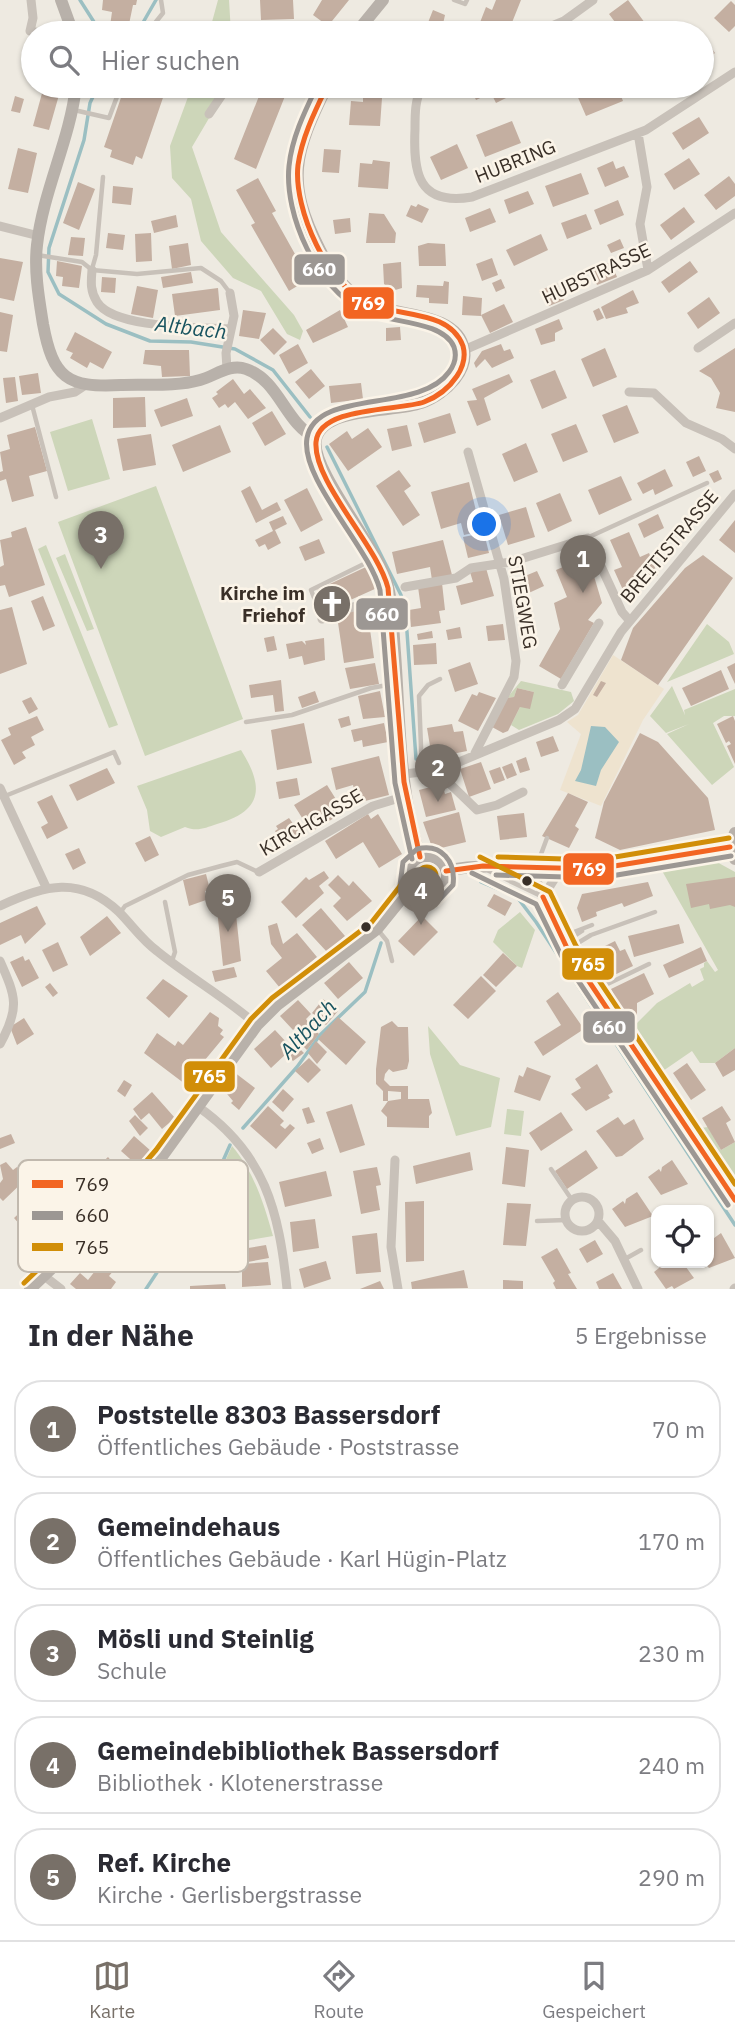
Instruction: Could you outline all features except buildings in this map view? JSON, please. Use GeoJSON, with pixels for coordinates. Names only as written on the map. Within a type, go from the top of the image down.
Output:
{"type":"FeatureCollection","features":[{"type":"Feature","properties":{"kind":"main road"},"geometry":{"type":"LineString","coordinates":[[61,0],[66,21]]}},
{"type":"Feature","properties":{"kind":"main road"},"geometry":{"type":"LineString","coordinates":[[366,21],[383,0]]}},
{"type":"Feature","properties":{"kind":"main road"},"geometry":{"type":"LineString","coordinates":[[76,98],[77,110],[38,236],[41,312],[52,361],[62,375],[84,386],[177,383],[200,380],[227,369],[244,368],[254,373],[282,401],[302,430],[316,438]]}},
{"type":"Feature","properties":{"kind":"main road"},"geometry":{"type":"LineString","coordinates":[[322,98],[301,148],[296,177],[300,207],[323,258],[339,281],[356,296],[380,308],[449,327],[460,339],[464,350],[459,374],[448,388],[420,403],[336,418],[320,430],[316,438],[318,458],[385,576],[390,599],[406,796],[421,857]]}},
{"type":"Feature","properties":{"kind":"main road"},"geometry":{"type":"LineString","coordinates":[[446,871],[476,865],[537,870],[616,867],[732,853],[735,833]]}},
{"type":"Feature","properties":{"kind":"main road"},"geometry":{"type":"LineString","coordinates":[[411,887],[426,895],[437,892],[445,882],[446,871],[438,860],[421,857]]}},
{"type":"Feature","properties":{"kind":"main road"},"geometry":{"type":"LineString","coordinates":[[159,1160],[257,1025],[286,998],[377,929],[411,887],[408,870],[421,857]]}},
{"type":"Feature","properties":{"kind":"main road"},"geometry":{"type":"LineString","coordinates":[[30,1289],[46,1272]]}},
{"type":"Feature","properties":{"kind":"street"},"geometry":{"type":"LineString","coordinates":[[30,21],[31,0]]}},
{"type":"Feature","properties":{"kind":"street"},"geometry":{"type":"LineString","coordinates":[[564,21],[593,0]]}},
{"type":"Feature","properties":{"kind":"street","name":"HUBRING"},"geometry":{"type":"LineString","coordinates":[[714,88],[735,72]]}},
{"type":"Feature","properties":{"kind":"street"},"geometry":{"type":"LineString","coordinates":[[209,114],[220,98]]}},
{"type":"Feature","properties":{"kind":"street","name":"HUBRING"},"geometry":{"type":"LineString","coordinates":[[417,98],[413,165],[422,182],[435,194],[454,200],[472,197],[638,132],[697,98]]}},
{"type":"Feature","properties":{"kind":"street"},"geometry":{"type":"LineString","coordinates":[[638,132],[647,187],[640,224],[648,270]]}},
{"type":"Feature","properties":{"kind":"street","name":"HUBSTRASSE"},"geometry":{"type":"LineString","coordinates":[[464,350],[648,270],[735,213]]}},
{"type":"Feature","properties":{"kind":"street"},"geometry":{"type":"LineString","coordinates":[[0,226],[38,236]]}},
{"type":"Feature","properties":{"kind":"street"},"geometry":{"type":"LineString","coordinates":[[92,270],[90,287],[98,305],[125,318],[160,325],[231,330]]}},
{"type":"Feature","properties":{"kind":"street"},"geometry":{"type":"LineString","coordinates":[[227,369],[226,353],[234,316],[230,293]]}},
{"type":"Feature","properties":{"kind":"street"},"geometry":{"type":"LineString","coordinates":[[698,348],[735,323]]}},
{"type":"Feature","properties":{"kind":"street"},"geometry":{"type":"LineString","coordinates":[[0,418],[31,404],[75,392],[84,386]]}},
{"type":"Feature","properties":{"kind":"street"},"geometry":{"type":"LineString","coordinates":[[629,392],[654,393],[686,423],[722,439],[735,449]]}},
{"type":"Feature","properties":{"kind":"street","name":"STIEGWEG"},"geometry":{"type":"LineString","coordinates":[[468,452],[500,563],[516,661],[514,677],[475,753]]}},
{"type":"Feature","properties":{"kind":"street","name":"BREITISTRASSE"},"geometry":{"type":"LineString","coordinates":[[475,753],[559,720],[575,709],[630,621],[735,494]]}},
{"type":"Feature","properties":{"kind":"street"},"geometry":{"type":"LineString","coordinates":[[405,587],[456,578],[471,568],[500,563],[588,538],[622,612],[630,621]]}},
{"type":"Feature","properties":{"kind":"street"},"geometry":{"type":"LineString","coordinates":[[322,619],[349,608],[390,599]]}},
{"type":"Feature","properties":{"kind":"street"},"geometry":{"type":"LineString","coordinates":[[562,685],[598,623]]}},
{"type":"Feature","properties":{"kind":"street"},"geometry":{"type":"LineString","coordinates":[[404,774],[440,770],[475,753]]}},
{"type":"Feature","properties":{"kind":"street"},"geometry":{"type":"LineString","coordinates":[[440,770],[447,781],[477,810],[497,805],[523,792]]}},
{"type":"Feature","properties":{"kind":"street"},"geometry":{"type":"LineString","coordinates":[[2,792],[47,887]]}},
{"type":"Feature","properties":{"kind":"street","name":"KIRCHGASSE"},"geometry":{"type":"LineString","coordinates":[[259,872],[373,806],[406,796]]}},
{"type":"Feature","properties":{"kind":"street"},"geometry":{"type":"LineString","coordinates":[[537,870],[543,897],[577,968],[595,990],[733,1194]]}},
{"type":"Feature","properties":{"kind":"street"},"geometry":{"type":"LineString","coordinates":[[543,897],[560,870]]}},
{"type":"Feature","properties":{"kind":"street"},"geometry":{"type":"LineString","coordinates":[[0,906],[47,887],[64,886],[88,892],[120,912],[141,936],[171,962],[257,1025]]}},
{"type":"Feature","properties":{"kind":"street"},"geometry":{"type":"LineString","coordinates":[[0,961],[15,996],[15,1009],[0,1044]]}},
{"type":"Feature","properties":{"kind":"street"},"geometry":{"type":"LineString","coordinates":[[197,1106],[234,1136],[260,1174],[277,1218],[287,1289]]}},
{"type":"Feature","properties":{"kind":"street"},"geometry":{"type":"LineString","coordinates":[[395,1160],[391,1247],[398,1289]]}},
{"type":"Feature","properties":{"kind":"street"},"geometry":{"type":"LineString","coordinates":[[598,1221],[583,1231],[572,1228],[566,1220],[565,1210],[572,1200],[583,1196],[592,1199],[599,1209],[598,1221],[615,1241],[638,1289]]}},
{"type":"Feature","properties":{"kind":"street"},"geometry":{"type":"LineString","coordinates":[[43,1275],[61,1289]]}},
{"type":"Feature","properties":{"kind":"lane"},"geometry":{"type":"LineString","coordinates":[[454,0],[465,5],[467,0]]}},
{"type":"Feature","properties":{"kind":"lane"},"geometry":{"type":"LineString","coordinates":[[157,21],[163,13],[161,1]]}},
{"type":"Feature","properties":{"kind":"lane"},"geometry":{"type":"LineString","coordinates":[[77,110],[109,118],[116,98]]}},
{"type":"Feature","properties":{"kind":"lane"},"geometry":{"type":"LineString","coordinates":[[92,270],[96,255],[103,177]]}},
{"type":"Feature","properties":{"kind":"lane"},"geometry":{"type":"LineString","coordinates":[[40,255],[82,262],[92,270],[137,274],[201,268],[221,281],[230,293]]}},
{"type":"Feature","properties":{"kind":"lane"},"geometry":{"type":"LineString","coordinates":[[31,404],[56,497]]}},
{"type":"Feature","properties":{"kind":"lane"},"geometry":{"type":"LineString","coordinates":[[588,538],[707,483]]}},
{"type":"Feature","properties":{"kind":"lane"},"geometry":{"type":"LineString","coordinates":[[322,619],[312,590],[376,558]]}},
{"type":"Feature","properties":{"kind":"lane"},"geometry":{"type":"LineString","coordinates":[[422,773],[419,696],[428,685],[440,679]]}},
{"type":"Feature","properties":{"kind":"lane"},"geometry":{"type":"LineString","coordinates":[[246,722],[292,715],[371,688],[398,683]]}},
{"type":"Feature","properties":{"kind":"lane"},"geometry":{"type":"LineString","coordinates":[[2,792],[114,752],[119,764]]}},
{"type":"Feature","properties":{"kind":"lane"},"geometry":{"type":"LineString","coordinates":[[537,870],[538,858],[547,838]]}},
{"type":"Feature","properties":{"kind":"lane","name":"KIRCHGASSE"},"geometry":{"type":"LineString","coordinates":[[120,912],[125,906],[188,876],[237,862],[259,872]]}},
{"type":"Feature","properties":{"kind":"lane"},"geometry":{"type":"LineString","coordinates":[[476,865],[543,897]]}},
{"type":"Feature","properties":{"kind":"lane"},"geometry":{"type":"LineString","coordinates":[[165,902],[175,952],[171,962]]}},
{"type":"Feature","properties":{"kind":"lane"},"geometry":{"type":"LineString","coordinates":[[564,943],[655,912]]}},
{"type":"Feature","properties":{"kind":"lane"},"geometry":{"type":"LineString","coordinates":[[564,943],[592,925]]}},
{"type":"Feature","properties":{"kind":"lane"},"geometry":{"type":"LineString","coordinates":[[377,929],[387,941],[392,961]]}},
{"type":"Feature","properties":{"kind":"lane"},"geometry":{"type":"LineString","coordinates":[[595,990],[649,964]]}},
{"type":"Feature","properties":{"kind":"lane"},"geometry":{"type":"LineString","coordinates":[[565,977],[577,968]]}},
{"type":"Feature","properties":{"kind":"lane"},"geometry":{"type":"LineString","coordinates":[[551,1169],[572,1200]]}},
{"type":"Feature","properties":{"kind":"lane"},"geometry":{"type":"LineString","coordinates":[[537,1221],[566,1220]]}},
{"type":"Feature","properties":{"kind":"lane"},"geometry":{"type":"LineString","coordinates":[[624,1260],[641,1250]]}},
{"type":"Feature","properties":{"kind":"green space"},"geometry":{"type":"Polygon","coordinates":[[[218,0],[229,0],[230,21],[212,21],[218,0]]]}},
{"type":"Feature","properties":{"kind":"green space"},"geometry":{"type":"Polygon","coordinates":[[[188,98],[221,98],[192,147],[221,232],[294,315],[303,331],[300,340],[287,334],[261,291],[233,278],[201,241],[191,199],[172,178],[170,146],[188,98]]]}},
{"type":"Feature","properties":{"kind":"green space"},"geometry":{"type":"Polygon","coordinates":[[[92,419],[110,479],[68,491],[50,432],[92,419]]]}},
{"type":"Feature","properties":{"kind":"green space"},"geometry":{"type":"Polygon","coordinates":[[[156,486],[243,719],[145,756],[58,522],[156,486]]]}},
{"type":"Feature","properties":{"kind":"green space"},"geometry":{"type":"Polygon","coordinates":[[[46,545],[118,725],[109,728],[38,549],[46,545]]]}},
{"type":"Feature","properties":{"kind":"green space"},"geometry":{"type":"Polygon","coordinates":[[[65,554],[94,629],[87,631],[56,558],[65,554]]]}},
{"type":"Feature","properties":{"kind":"green space"},"geometry":{"type":"Polygon","coordinates":[[[707,624],[729,642],[734,654],[667,682],[707,624]]]}},
{"type":"Feature","properties":{"kind":"green space"},"geometry":{"type":"Polygon","coordinates":[[[521,681],[571,692],[574,701],[558,714],[519,730],[511,725],[520,707],[534,692],[517,688],[514,697],[507,698],[521,681]]]}},
{"type":"Feature","properties":{"kind":"green space"},"geometry":{"type":"Polygon","coordinates":[[[672,686],[685,715],[684,710],[735,689],[735,716],[724,716],[713,723],[734,767],[712,785],[667,734],[689,724],[666,733],[650,716],[672,686]]]}},
{"type":"Feature","properties":{"kind":"green space"},"geometry":{"type":"Polygon","coordinates":[[[241,750],[254,776],[256,787],[251,805],[232,819],[205,828],[185,827],[161,837],[150,831],[147,810],[137,786],[241,750]]]}},
{"type":"Feature","properties":{"kind":"green space"},"geometry":{"type":"Polygon","coordinates":[[[697,861],[715,861],[735,872],[735,1048],[715,1063],[700,1063],[692,1051],[660,1073],[631,1029],[657,1003],[690,983],[692,987],[704,980],[700,969],[704,967],[704,963],[707,961],[715,972],[718,970],[661,869],[697,861]]]}},
{"type":"Feature","properties":{"kind":"green space"},"geometry":{"type":"Polygon","coordinates":[[[520,912],[535,930],[522,968],[493,942],[498,930],[520,912]]]}},
{"type":"Feature","properties":{"kind":"green space"},"geometry":{"type":"Polygon","coordinates":[[[428,1026],[460,1065],[500,1078],[491,1127],[456,1136],[430,1054],[428,1026]]]}},
{"type":"Feature","properties":{"kind":"green space"},"geometry":{"type":"Polygon","coordinates":[[[507,1109],[524,1111],[521,1136],[504,1134],[507,1109]]]}},
{"type":"Feature","properties":{"kind":"green space"},"geometry":{"type":"Polygon","coordinates":[[[696,1122],[701,1128],[708,1127],[721,1150],[735,1142],[735,1175],[732,1177],[726,1173],[693,1124],[696,1122]]]}},
{"type":"Feature","properties":{"kind":"green space"},"geometry":{"type":"Polygon","coordinates":[[[232,1146],[242,1160],[226,1160],[232,1146]]]}},
{"type":"Feature","properties":{"kind":"green space"},"geometry":{"type":"Polygon","coordinates":[[[248,1170],[262,1200],[273,1236],[248,1240],[248,1170]]]}},
{"type":"Feature","properties":{"kind":"shaded area"},"geometry":{"type":"Polygon","coordinates":[[[613,655],[664,689],[643,720],[601,806],[560,790],[581,734],[567,722],[578,715],[613,655]]]}},
{"type":"Feature","properties":{"kind":"water"},"geometry":{"type":"Polygon","coordinates":[[[591,726],[605,727],[619,742],[601,770],[596,786],[575,781],[581,770],[591,726]]]}},
{"type":"Feature","properties":{"kind":"waterway"},"geometry":{"type":"LineString","coordinates":[[80,0],[93,21]]}},
{"type":"Feature","properties":{"kind":"waterway","name":"Altbach"},"geometry":{"type":"LineString","coordinates":[[144,21],[156,0]]}},
{"type":"Feature","properties":{"kind":"waterway","name":"Altbach"},"geometry":{"type":"LineString","coordinates":[[92,98],[84,140],[49,248],[48,272],[59,294],[106,324],[150,341],[191,342],[235,349],[273,370],[310,417]]}},
{"type":"Feature","properties":{"kind":"waterway","name":"Altbach"},"geometry":{"type":"LineString","coordinates":[[327,447],[401,595],[407,632],[416,759]]}},
{"type":"Feature","properties":{"kind":"waterway"},"geometry":{"type":"LineString","coordinates":[[481,882],[517,897],[536,922],[735,1225]]}},
{"type":"Feature","properties":{"kind":"waterway","name":"Altbach"},"geometry":{"type":"LineString","coordinates":[[243,1128],[297,1067],[320,1035],[365,992],[381,943]]}},
{"type":"Feature","properties":{"kind":"waterway","name":"Altbach"},"geometry":{"type":"LineString","coordinates":[[223,1160],[230,1145]]}},
{"type":"Feature","properties":{"kind":"waterway","name":"Altbach"},"geometry":{"type":"LineString","coordinates":[[146,1289],[157,1272]]}},
{"type":"Feature","properties":{"kind":"transit line","name":"660"},"geometry":{"type":"LineString","coordinates":[[312,98],[296,135],[289,166],[289,185],[298,227],[318,268],[331,286],[363,311],[439,332],[448,338],[455,354],[451,369],[435,385],[415,393],[329,412],[314,423],[307,438],[308,455],[314,473],[363,554],[380,590],[395,783],[412,859]]}},
{"type":"Feature","properties":{"kind":"transit line","name":"769"},"geometry":{"type":"LineString","coordinates":[[322,98],[306,134],[298,165],[301,203],[316,245],[340,281],[355,295],[382,308],[436,320],[457,334],[464,350],[459,373],[438,395],[412,405],[345,416],[320,430],[316,442],[324,476],[372,553],[388,588],[404,782],[420,857]]}},
{"type":"Feature","properties":{"kind":"transit line","name":"765"},"geometry":{"type":"LineString","coordinates":[[498,857],[597,860],[729,838]]}},
{"type":"Feature","properties":{"kind":"transit line","name":"769"},"geometry":{"type":"LineString","coordinates":[[446,871],[483,866],[596,869],[730,847]]}},
{"type":"Feature","properties":{"kind":"transit line","name":"660"},"geometry":{"type":"LineString","coordinates":[[433,904],[411,899],[400,885],[403,862],[417,849],[434,849],[446,856],[450,862],[453,885],[437,902]]}},
{"type":"Feature","properties":{"kind":"transit line","name":"660"},"geometry":{"type":"LineString","coordinates":[[496,875],[599,878],[731,856]]}},
{"type":"Feature","properties":{"kind":"transit line","name":"765"},"geometry":{"type":"LineString","coordinates":[[480,857],[550,892],[576,946],[735,1184]]}},
{"type":"Feature","properties":{"kind":"transit line","name":"765"},"geometry":{"type":"LineString","coordinates":[[423,867],[431,867],[436,876],[434,883],[423,885],[418,880],[418,872],[423,867]]}},
{"type":"Feature","properties":{"kind":"transit line","name":"660"},"geometry":{"type":"LineString","coordinates":[[472,873],[536,904],[561,955],[728,1205]]}},
{"type":"Feature","properties":{"kind":"transit line","name":"765"},"geometry":{"type":"LineString","coordinates":[[147,1160],[251,1019],[272,998],[371,923],[404,881]]}},
{"type":"Feature","properties":{"kind":"transit line","name":"769"},"geometry":{"type":"LineString","coordinates":[[543,897],[568,950],[735,1200]]}},
{"type":"Feature","properties":{"kind":"transit line","name":"765"},"geometry":{"type":"LineString","coordinates":[[24,1283],[35,1272]]}},
{"type":"Feature","properties":{"kind":"place","name":"Mösli und Steinlig"},"geometry":{"type":"Point","coordinates":[101,569]}},
{"type":"Feature","properties":{"kind":"place","name":"Poststelle 8303 Bassersdorf"},"geometry":{"type":"Point","coordinates":[583,593]}},
{"type":"Feature","properties":{"kind":"place","name":"Kirche im Friehof"},"geometry":{"type":"Point","coordinates":[332,604]}},
{"type":"Feature","properties":{"kind":"place","name":"Gemeindehaus"},"geometry":{"type":"Point","coordinates":[438,802]}},
{"type":"Feature","properties":{"kind":"place","name":"Gemeindebibliothek Bassersdorf"},"geometry":{"type":"Point","coordinates":[421,925]}},
{"type":"Feature","properties":{"kind":"place","name":"Ref. Kirche"},"geometry":{"type":"Point","coordinates":[228,932]}}]}
